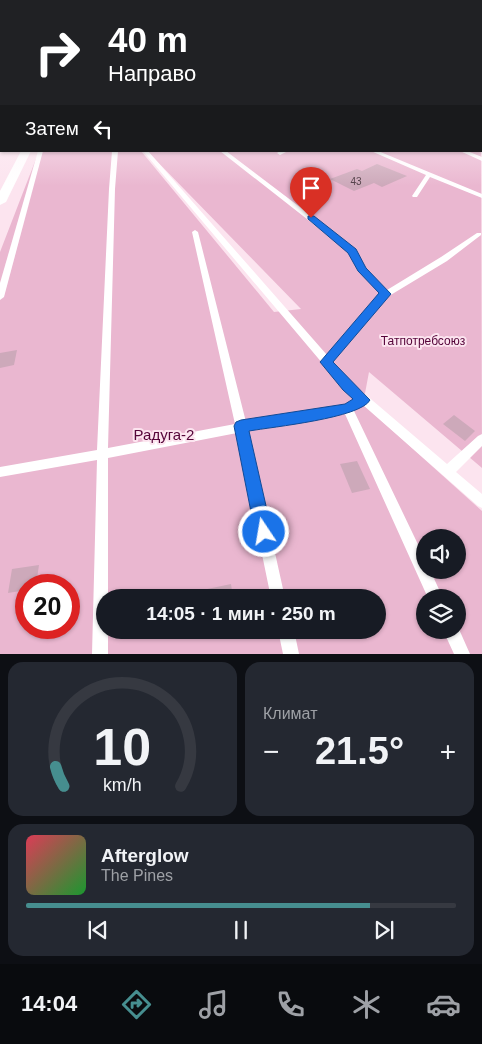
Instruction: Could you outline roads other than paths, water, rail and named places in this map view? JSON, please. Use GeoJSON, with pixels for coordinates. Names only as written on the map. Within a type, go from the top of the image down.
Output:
{"type":"FeatureCollection","features":[{"type":"Feature","properties":{"kind":"street"},"geometry":{"type":"LineString","coordinates":[[0,202],[25,152]]}},
{"type":"Feature","properties":{"kind":"lane"},"geometry":{"type":"LineString","coordinates":[[0,296],[41,152]]}},
{"type":"Feature","properties":{"kind":"lane"},"geometry":{"type":"LineString","coordinates":[[100,654],[102,455],[115,152]]}},
{"type":"Feature","properties":{"kind":"lane"},"geometry":{"type":"LineString","coordinates":[[146,152],[348,386],[482,502]]}},
{"type":"Feature","properties":{"kind":"lane"},"geometry":{"type":"LineString","coordinates":[[223,152],[352,251],[362,269],[386,294]]}},
{"type":"Feature","properties":{"kind":"lane"},"geometry":{"type":"LineString","coordinates":[[376,152],[482,196]]}},
{"type":"Feature","properties":{"kind":"lane"},"geometry":{"type":"LineString","coordinates":[[464,152],[482,159]]}},
{"type":"Feature","properties":{"kind":"lane"},"geometry":{"type":"LineString","coordinates":[[415,196],[429,174]]}},
{"type":"Feature","properties":{"kind":"lane"},"geometry":{"type":"LineString","coordinates":[[195,232],[241,426],[276,589]]}},
{"type":"Feature","properties":{"kind":"lane"},"geometry":{"type":"LineString","coordinates":[[326,362],[381,297],[444,259],[479,234]]}},
{"type":"Feature","properties":{"kind":"lane"},"geometry":{"type":"LineString","coordinates":[[0,472],[102,455],[241,426],[348,409],[364,400]]}},
{"type":"Feature","properties":{"kind":"lane"},"geometry":{"type":"LineString","coordinates":[[348,409],[432,589]]}},
{"type":"Feature","properties":{"kind":"lane"},"geometry":{"type":"LineString","coordinates":[[447,472],[482,439]]}},
{"type":"Feature","properties":{"kind":"lane"},"geometry":{"type":"LineString","coordinates":[[288,639],[291,654]]}},
{"type":"Feature","properties":{"kind":"lane"},"geometry":{"type":"LineString","coordinates":[[455,639],[462,654]]}},
{"type":"Feature","properties":{"kind":"park label","name":"Татпотребсоюз"},"geometry":{"type":"Point","coordinates":[423,341]}},
{"type":"Feature","properties":{"kind":"park label","name":"Радуга-2"},"geometry":{"type":"Point","coordinates":[164,434]}}]}
